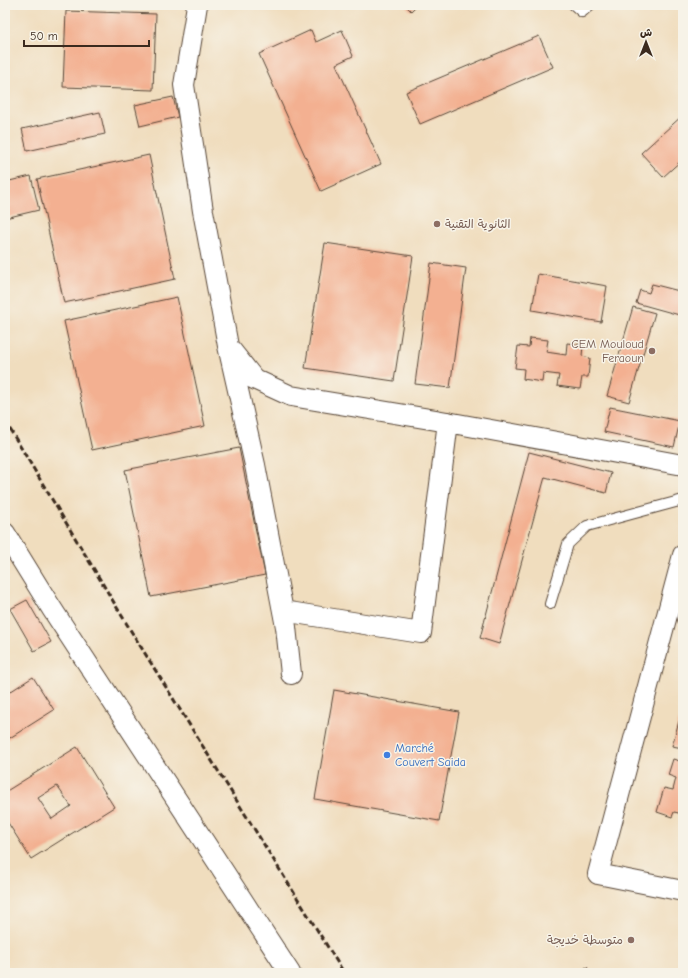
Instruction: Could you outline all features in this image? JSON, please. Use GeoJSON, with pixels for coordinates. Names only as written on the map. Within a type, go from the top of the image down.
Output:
{"type":"FeatureCollection","features":[{"type":"Feature","properties":{"kind":"street"},"geometry":{"type":"LineString","coordinates":[[197,5],[184,85],[203,211],[228,346],[255,465],[283,611],[291,674]]}},
{"type":"Feature","properties":{"kind":"street"},"geometry":{"type":"LineString","coordinates":[[228,346],[254,379],[291,396],[448,422],[683,465]]}},
{"type":"Feature","properties":{"kind":"street"},"geometry":{"type":"LineString","coordinates":[[283,611],[421,633],[448,422]]}},
{"type":"Feature","properties":{"kind":"street"},"geometry":{"type":"LineString","coordinates":[[5,534],[52,609],[290,973]]}},
{"type":"Feature","properties":{"kind":"street"},"geometry":{"type":"LineString","coordinates":[[683,555],[598,874],[683,891]]}},
{"type":"Feature","properties":{"kind":"lane"},"geometry":{"type":"LineString","coordinates":[[574,5],[582,12],[590,5]]}},
{"type":"Feature","properties":{"kind":"lane"},"geometry":{"type":"LineString","coordinates":[[550,604],[568,544],[587,526],[683,500]]}},
{"type":"Feature","properties":{"kind":"building"},"geometry":{"type":"Polygon","coordinates":[[[405,5],[417,5],[411,11],[405,5]]]}},
{"type":"Feature","properties":{"kind":"building"},"geometry":{"type":"Polygon","coordinates":[[[66,11],[156,14],[153,90],[63,87],[66,11]]]}},
{"type":"Feature","properties":{"kind":"building"},"geometry":{"type":"Polygon","coordinates":[[[311,30],[316,42],[342,30],[353,56],[336,64],[381,164],[321,191],[259,54],[311,30]]]}},
{"type":"Feature","properties":{"kind":"building"},"geometry":{"type":"Polygon","coordinates":[[[539,36],[553,67],[420,124],[406,92],[539,36]]]}},
{"type":"Feature","properties":{"kind":"building"},"geometry":{"type":"Polygon","coordinates":[[[173,97],[178,117],[140,126],[135,105],[173,97]]]}},
{"type":"Feature","properties":{"kind":"building"},"geometry":{"type":"Polygon","coordinates":[[[100,112],[105,134],[27,151],[22,129],[100,112]]]}},
{"type":"Feature","properties":{"kind":"building"},"geometry":{"type":"Polygon","coordinates":[[[683,115],[683,159],[663,177],[641,153],[683,115]]]}},
{"type":"Feature","properties":{"kind":"building"},"geometry":{"type":"Polygon","coordinates":[[[149,155],[175,279],[64,303],[37,179],[149,155]]]}},
{"type":"Feature","properties":{"kind":"building"},"geometry":{"type":"Polygon","coordinates":[[[31,176],[39,210],[5,218],[5,182],[31,176]]]}},
{"type":"Feature","properties":{"kind":"building"},"geometry":{"type":"Polygon","coordinates":[[[325,243],[413,256],[394,381],[305,368],[325,243]]]}},
{"type":"Feature","properties":{"kind":"building"},"geometry":{"type":"Polygon","coordinates":[[[431,263],[466,268],[450,388],[415,384],[431,263]]]}},
{"type":"Feature","properties":{"kind":"building"},"geometry":{"type":"Polygon","coordinates":[[[538,274],[607,286],[601,322],[532,310],[538,274]]]}},
{"type":"Feature","properties":{"kind":"building"},"geometry":{"type":"Polygon","coordinates":[[[652,284],[683,292],[683,316],[636,303],[640,290],[649,293],[652,284]]]}},
{"type":"Feature","properties":{"kind":"building"},"geometry":{"type":"Polygon","coordinates":[[[177,297],[205,426],[92,450],[64,321],[177,297]]]}},
{"type":"Feature","properties":{"kind":"building"},"geometry":{"type":"Polygon","coordinates":[[[633,307],[655,313],[629,402],[607,396],[633,307]]]}},
{"type":"Feature","properties":{"kind":"building"},"geometry":{"type":"Polygon","coordinates":[[[530,338],[548,340],[546,352],[566,355],[567,343],[583,345],[582,356],[590,358],[588,377],[582,377],[580,389],[557,386],[559,375],[543,373],[542,382],[523,379],[524,369],[515,368],[518,346],[529,347],[530,338]]]}},
{"type":"Feature","properties":{"kind":"building"},"geometry":{"type":"Polygon","coordinates":[[[610,407],[680,421],[674,447],[604,432],[610,407]]]}},
{"type":"Feature","properties":{"kind":"building"},"geometry":{"type":"Polygon","coordinates":[[[239,448],[265,575],[151,597],[125,470],[239,448]]]}},
{"type":"Feature","properties":{"kind":"building"},"geometry":{"type":"Polygon","coordinates":[[[529,452],[611,473],[606,493],[545,477],[499,644],[480,638],[529,452]]]}},
{"type":"Feature","properties":{"kind":"building"},"geometry":{"type":"Polygon","coordinates":[[[27,600],[51,642],[34,651],[10,609],[27,600]]]}},
{"type":"Feature","properties":{"kind":"building"},"geometry":{"type":"Polygon","coordinates":[[[33,677],[54,710],[5,741],[5,695],[33,677]]]}},
{"type":"Feature","properties":{"kind":"building","name":"Marché Couvert Saida"},"geometry":{"type":"Polygon","coordinates":[[[334,690],[459,712],[439,821],[315,799],[334,690]]]}},
{"type":"Feature","properties":{"kind":"building"},"geometry":{"type":"Polygon","coordinates":[[[679,721],[683,722],[683,748],[672,746],[679,721]]]}},
{"type":"Feature","properties":{"kind":"building"},"geometry":{"type":"Polygon","coordinates":[[[77,747],[114,807],[31,859],[5,818],[5,792],[77,747]],[[57,786],[38,798],[52,819],[71,806],[57,786]]]}},
{"type":"Feature","properties":{"kind":"building"},"geometry":{"type":"Polygon","coordinates":[[[673,759],[683,762],[683,814],[674,812],[672,817],[657,812],[664,788],[673,790],[676,778],[668,775],[673,759]]]}},
{"type":"Feature","properties":{"kind":"railway"},"geometry":{"type":"LineString","coordinates":[[5,421],[131,631],[344,973]]}},
{"type":"Feature","properties":{"kind":"railway"},"geometry":{"type":"LineString","coordinates":[[585,973],[587,967]]}},
{"type":"Feature","properties":{"kind":"place","name":"الثانوية التقنية"},"geometry":{"type":"Point","coordinates":[437,224]}},
{"type":"Feature","properties":{"kind":"place","name":"CEM Mouloud Feraoun"},"geometry":{"type":"Point","coordinates":[652,351]}},
{"type":"Feature","properties":{"kind":"place","name":"Marché Couvert Saida"},"geometry":{"type":"Point","coordinates":[387,755]}},
{"type":"Feature","properties":{"kind":"place","name":"متوسطة خديجة"},"geometry":{"type":"Point","coordinates":[631,940]}}]}
